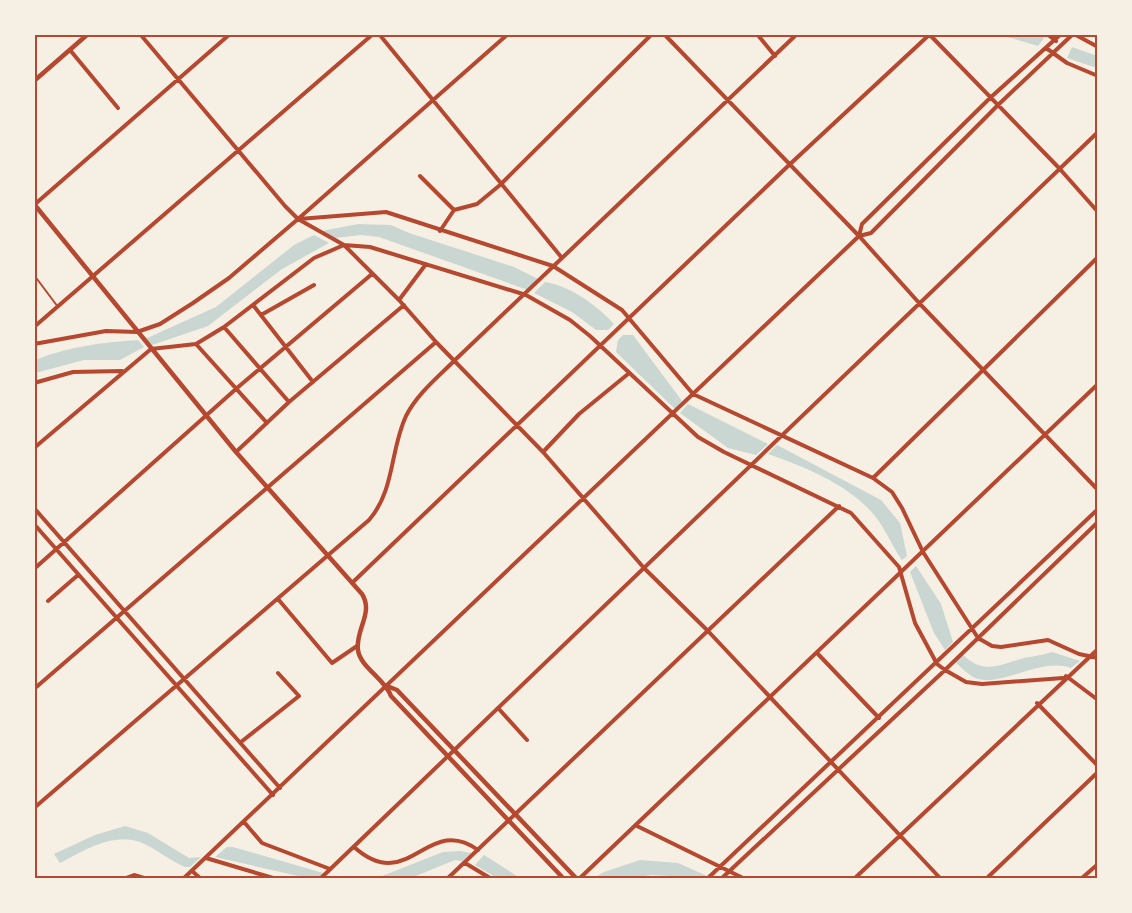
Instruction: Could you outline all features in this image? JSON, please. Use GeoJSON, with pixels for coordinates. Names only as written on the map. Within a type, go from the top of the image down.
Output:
{"type":"FeatureCollection","features":[{"type":"Feature","properties":{"kind":"street"},"geometry":{"type":"LineString","coordinates":[[34,81],[88,34]]}},
{"type":"Feature","properties":{"kind":"street"},"geometry":{"type":"LineString","coordinates":[[140,34],[298,219],[344,245],[404,305],[436,342],[543,452],[644,568],[708,631],[940,879]]}},
{"type":"Feature","properties":{"kind":"street"},"geometry":{"type":"LineString","coordinates":[[230,34],[35,205],[236,452],[365,598],[368,608],[357,646],[359,656],[387,686],[391,696],[563,879]]}},
{"type":"Feature","properties":{"kind":"street"},"geometry":{"type":"LineString","coordinates":[[34,327],[94,278],[373,34]]}},
{"type":"Feature","properties":{"kind":"street"},"geometry":{"type":"LineString","coordinates":[[379,34],[562,258]]}},
{"type":"Feature","properties":{"kind":"street"},"geometry":{"type":"LineString","coordinates":[[34,344],[106,331],[137,332],[160,324],[193,303],[229,278],[508,34]]}},
{"type":"Feature","properties":{"kind":"street"},"geometry":{"type":"LineString","coordinates":[[440,231],[454,210],[477,204],[500,184],[652,34]]}},
{"type":"Feature","properties":{"kind":"street"},"geometry":{"type":"LineString","coordinates":[[757,34],[776,56]]}},
{"type":"Feature","properties":{"kind":"street"},"geometry":{"type":"LineString","coordinates":[[34,808],[178,686],[377,511],[386,494],[406,417],[418,399],[455,360],[729,102],[797,34]]}},
{"type":"Feature","properties":{"kind":"street"},"geometry":{"type":"LineString","coordinates":[[1047,34],[1061,45]]}},
{"type":"Feature","properties":{"kind":"street"},"geometry":{"type":"LineString","coordinates":[[859,236],[862,224],[990,98],[1061,34]]}},
{"type":"Feature","properties":{"kind":"street"},"geometry":{"type":"LineString","coordinates":[[184,879],[859,236],[872,233],[1053,52],[1074,34],[1098,47]]}},
{"type":"Feature","properties":{"kind":"street"},"geometry":{"type":"LineString","coordinates":[[666,35],[1098,490]]}},
{"type":"Feature","properties":{"kind":"street"},"geometry":{"type":"LineString","coordinates":[[353,582],[788,166],[929,35],[1059,168],[1098,212]]}},
{"type":"Feature","properties":{"kind":"street"},"geometry":{"type":"LineString","coordinates":[[1046,48],[1067,63],[1098,76]]}},
{"type":"Feature","properties":{"kind":"street"},"geometry":{"type":"LineString","coordinates":[[70,50],[118,108]]}},
{"type":"Feature","properties":{"kind":"street"},"geometry":{"type":"LineString","coordinates":[[321,879],[1098,132]]}},
{"type":"Feature","properties":{"kind":"street"},"geometry":{"type":"LineString","coordinates":[[420,176],[454,210]]}},
{"type":"Feature","properties":{"kind":"street"},"geometry":{"type":"LineString","coordinates":[[298,219],[386,212],[553,266],[591,289],[629,318],[693,394],[873,478],[892,492],[924,552],[978,638],[992,646],[1001,647],[1048,640],[1098,658]]}},
{"type":"Feature","properties":{"kind":"street"},"geometry":{"type":"LineString","coordinates":[[34,448],[151,348],[196,344],[224,327],[314,258],[344,245],[370,247],[526,295],[570,321],[602,346],[628,374],[698,437],[724,453],[839,506],[860,519],[899,567],[915,623],[937,664],[945,670],[966,682],[982,684],[1065,677],[1098,700]]}},
{"type":"Feature","properties":{"kind":"street"},"geometry":{"type":"LineString","coordinates":[[873,478],[1098,257]]}},
{"type":"Feature","properties":{"kind":"street"},"geometry":{"type":"LineString","coordinates":[[399,300],[426,264]]}},
{"type":"Feature","properties":{"kind":"street"},"geometry":{"type":"LineString","coordinates":[[34,569],[237,388],[372,274]]}},
{"type":"Feature","properties":{"kind":"street"},"geometry":{"type":"LineString","coordinates":[[261,315],[314,285]]}},
{"type":"Feature","properties":{"kind":"street"},"geometry":{"type":"LineString","coordinates":[[254,305],[313,382]]}},
{"type":"Feature","properties":{"kind":"street"},"geometry":{"type":"LineString","coordinates":[[236,452],[289,402],[404,305]]}},
{"type":"Feature","properties":{"kind":"street"},"geometry":{"type":"LineString","coordinates":[[224,327],[289,402]]}},
{"type":"Feature","properties":{"kind":"street"},"geometry":{"type":"LineString","coordinates":[[34,689],[436,342]]}},
{"type":"Feature","properties":{"kind":"street"},"geometry":{"type":"LineString","coordinates":[[196,344],[267,423]]}},
{"type":"Feature","properties":{"kind":"street"},"geometry":{"type":"LineString","coordinates":[[34,383],[73,372],[123,372]]}},
{"type":"Feature","properties":{"kind":"street"},"geometry":{"type":"LineString","coordinates":[[543,452],[579,414],[628,374]]}},
{"type":"Feature","properties":{"kind":"street"},"geometry":{"type":"LineString","coordinates":[[387,686],[398,690],[515,816],[578,879],[818,654],[1098,384]]}},
{"type":"Feature","properties":{"kind":"street"},"geometry":{"type":"LineString","coordinates":[[448,879],[839,506]]}},
{"type":"Feature","properties":{"kind":"street"},"geometry":{"type":"LineString","coordinates":[[34,508],[280,788]]}},
{"type":"Feature","properties":{"kind":"street"},"geometry":{"type":"LineString","coordinates":[[708,879],[832,764],[1098,509]]}},
{"type":"Feature","properties":{"kind":"street"},"geometry":{"type":"LineString","coordinates":[[722,879],[945,670],[1098,522]]}},
{"type":"Feature","properties":{"kind":"street"},"geometry":{"type":"LineString","coordinates":[[34,524],[114,618],[178,686],[273,795]]}},
{"type":"Feature","properties":{"kind":"street"},"geometry":{"type":"LineString","coordinates":[[48,602],[78,575]]}},
{"type":"Feature","properties":{"kind":"street"},"geometry":{"type":"LineString","coordinates":[[1010,593],[1016,600]]}},
{"type":"Feature","properties":{"kind":"street"},"geometry":{"type":"LineString","coordinates":[[278,599],[332,663],[357,646]]}},
{"type":"Feature","properties":{"kind":"street"},"geometry":{"type":"LineString","coordinates":[[855,879],[1037,703],[1098,649]]}},
{"type":"Feature","properties":{"kind":"street"},"geometry":{"type":"LineString","coordinates":[[818,654],[879,718]]}},
{"type":"Feature","properties":{"kind":"street"},"geometry":{"type":"LineString","coordinates":[[241,742],[299,696],[278,673]]}},
{"type":"Feature","properties":{"kind":"street"},"geometry":{"type":"LineString","coordinates":[[1037,703],[1098,766]]}},
{"type":"Feature","properties":{"kind":"street"},"geometry":{"type":"LineString","coordinates":[[498,708],[527,740]]}},
{"type":"Feature","properties":{"kind":"street"},"geometry":{"type":"LineString","coordinates":[[987,879],[1098,772]]}},
{"type":"Feature","properties":{"kind":"street"},"geometry":{"type":"LineString","coordinates":[[244,822],[262,843],[330,869]]}},
{"type":"Feature","properties":{"kind":"street"},"geometry":{"type":"LineString","coordinates":[[637,826],[719,868],[730,870],[743,879]]}},
{"type":"Feature","properties":{"kind":"street"},"geometry":{"type":"LineString","coordinates":[[354,847],[374,862],[385,864],[398,863],[446,840],[466,842],[478,850]]}},
{"type":"Feature","properties":{"kind":"street"},"geometry":{"type":"LineString","coordinates":[[206,858],[273,879]]}},
{"type":"Feature","properties":{"kind":"street"},"geometry":{"type":"LineString","coordinates":[[465,862],[490,879]]}},
{"type":"Feature","properties":{"kind":"street"},"geometry":{"type":"LineString","coordinates":[[1082,879],[1098,864]]}},
{"type":"Feature","properties":{"kind":"street"},"geometry":{"type":"LineString","coordinates":[[192,871],[200,879]]}},
{"type":"Feature","properties":{"kind":"street"},"geometry":{"type":"LineString","coordinates":[[126,879],[134,875],[144,879]]}},
{"type":"Feature","properties":{"kind":"lane"},"geometry":{"type":"LineString","coordinates":[[34,275],[59,308]]}},
{"type":"Feature","properties":{"kind":"shaded area"},"geometry":{"type":"Polygon","coordinates":[[[1001,35],[1040,35],[1044,38],[1038,46],[1001,35]]]}},
{"type":"Feature","properties":{"kind":"shaded area"},"geometry":{"type":"Polygon","coordinates":[[[1072,47],[1097,56],[1097,68],[1067,58],[1072,47]]]}},
{"type":"Feature","properties":{"kind":"shaded area"},"geometry":{"type":"Polygon","coordinates":[[[358,224],[391,225],[514,267],[538,279],[528,290],[379,237],[361,235],[335,238],[322,231],[358,224]]]}},
{"type":"Feature","properties":{"kind":"shaded area"},"geometry":{"type":"Polygon","coordinates":[[[314,235],[329,243],[282,269],[208,326],[152,345],[145,339],[216,307],[294,245],[314,235]]]}},
{"type":"Feature","properties":{"kind":"shaded area"},"geometry":{"type":"Polygon","coordinates":[[[545,282],[582,297],[614,324],[608,330],[596,330],[572,312],[534,293],[545,282]]]}},
{"type":"Feature","properties":{"kind":"shaded area"},"geometry":{"type":"Polygon","coordinates":[[[623,335],[633,335],[682,401],[675,409],[616,352],[618,340],[623,335]]]}},
{"type":"Feature","properties":{"kind":"shaded area"},"geometry":{"type":"Polygon","coordinates":[[[138,340],[144,347],[120,360],[84,360],[35,373],[35,360],[47,355],[85,346],[138,340]]]}},
{"type":"Feature","properties":{"kind":"shaded area"},"geometry":{"type":"Polygon","coordinates":[[[688,404],[768,444],[756,455],[728,448],[680,413],[688,404]]]}},
{"type":"Feature","properties":{"kind":"shaded area"},"geometry":{"type":"Polygon","coordinates":[[[777,445],[881,500],[900,523],[907,556],[902,560],[875,516],[853,495],[812,471],[768,454],[777,445]]]}},
{"type":"Feature","properties":{"kind":"shaded area"},"geometry":{"type":"Polygon","coordinates":[[[916,566],[941,604],[953,642],[945,650],[934,633],[910,572],[916,566]]]}},
{"type":"Feature","properties":{"kind":"shaded area"},"geometry":{"type":"Polygon","coordinates":[[[1052,652],[1080,661],[1071,668],[1047,666],[988,680],[972,676],[955,662],[963,655],[978,665],[992,667],[1052,652]]]}},
{"type":"Feature","properties":{"kind":"shaded area"},"geometry":{"type":"Polygon","coordinates":[[[125,826],[148,833],[189,858],[201,857],[190,867],[185,867],[140,842],[119,839],[98,844],[60,863],[54,854],[95,835],[125,826]]]}},
{"type":"Feature","properties":{"kind":"shaded area"},"geometry":{"type":"Polygon","coordinates":[[[227,847],[323,873],[318,878],[307,878],[215,857],[227,847]]]}},
{"type":"Feature","properties":{"kind":"shaded area"},"geometry":{"type":"Polygon","coordinates":[[[443,852],[471,853],[462,861],[455,860],[411,878],[377,878],[443,852]]]}},
{"type":"Feature","properties":{"kind":"shaded area"},"geometry":{"type":"Polygon","coordinates":[[[484,855],[520,878],[497,878],[475,865],[484,855]]]}},
{"type":"Feature","properties":{"kind":"shaded area"},"geometry":{"type":"Polygon","coordinates":[[[640,860],[678,863],[707,876],[704,878],[652,875],[633,878],[594,878],[604,872],[640,860]]]}}]}
